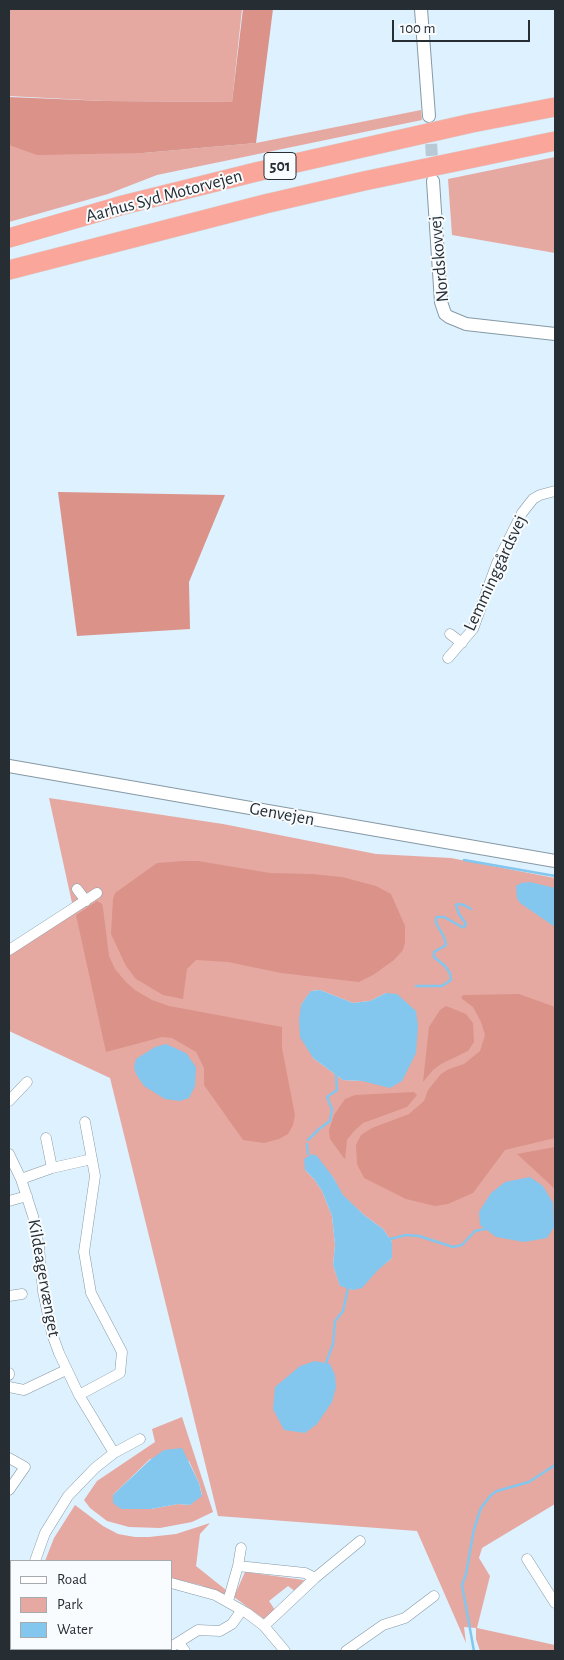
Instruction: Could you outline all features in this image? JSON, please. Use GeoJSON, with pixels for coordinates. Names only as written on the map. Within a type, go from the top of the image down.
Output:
{"type":"FeatureCollection","features":[{"type":"Feature","properties":{"kind":"highway","name":"Aarhus Syd Motorvejen"},"geometry":{"type":"LineString","coordinates":[[9,238],[123,205],[256,172],[472,122],[555,107]]}},
{"type":"Feature","properties":{"kind":"highway","name":"Aarhus Syd Motorvejen"},"geometry":{"type":"LineString","coordinates":[[9,270],[265,204],[555,141]]}},
{"type":"Feature","properties":{"kind":"street"},"geometry":{"type":"LineString","coordinates":[[421,9],[429,116]]}},
{"type":"Feature","properties":{"kind":"street","name":"Nordskovvej"},"geometry":{"type":"LineString","coordinates":[[433,181],[441,302],[445,314],[449,318],[466,324],[555,334]]}},
{"type":"Feature","properties":{"kind":"street","name":"Lemminggårdsvej"},"geometry":{"type":"LineString","coordinates":[[448,658],[473,629],[497,563],[522,513],[533,499],[555,491]]}},
{"type":"Feature","properties":{"kind":"street","name":"Lemminggårdsvej"},"geometry":{"type":"LineString","coordinates":[[450,634],[462,643]]}},
{"type":"Feature","properties":{"kind":"street","name":"Genvejen"},"geometry":{"type":"LineString","coordinates":[[9,766],[555,861]]}},
{"type":"Feature","properties":{"kind":"street"},"geometry":{"type":"LineString","coordinates":[[77,889],[86,901]]}},
{"type":"Feature","properties":{"kind":"street"},"geometry":{"type":"LineString","coordinates":[[9,950],[97,893]]}},
{"type":"Feature","properties":{"kind":"street"},"geometry":{"type":"LineString","coordinates":[[9,1101],[27,1082]]}},
{"type":"Feature","properties":{"kind":"street"},"geometry":{"type":"LineString","coordinates":[[79,1395],[120,1373],[122,1352],[91,1293],[84,1252],[95,1176],[84,1122]]}},
{"type":"Feature","properties":{"kind":"street"},"geometry":{"type":"LineString","coordinates":[[46,1138],[52,1168]]}},
{"type":"Feature","properties":{"kind":"street","name":"Kildeagervænget"},"geometry":{"type":"LineString","coordinates":[[9,1154],[27,1196],[37,1235],[43,1291],[52,1334],[66,1370],[79,1395],[114,1453]]}},
{"type":"Feature","properties":{"kind":"street"},"geometry":{"type":"LineString","coordinates":[[21,1179],[52,1168],[92,1159]]}},
{"type":"Feature","properties":{"kind":"street"},"geometry":{"type":"LineString","coordinates":[[9,1201],[27,1196]]}},
{"type":"Feature","properties":{"kind":"street"},"geometry":{"type":"LineString","coordinates":[[9,1296],[22,1294]]}},
{"type":"Feature","properties":{"kind":"street"},"geometry":{"type":"LineString","coordinates":[[9,1387],[24,1390],[66,1370]]}},
{"type":"Feature","properties":{"kind":"street"},"geometry":{"type":"LineString","coordinates":[[34,1560],[45,1533],[68,1496],[95,1468],[114,1453],[140,1439]]}},
{"type":"Feature","properties":{"kind":"street"},"geometry":{"type":"LineString","coordinates":[[9,1458],[25,1467],[9,1490]]}},
{"type":"Feature","properties":{"kind":"street"},"geometry":{"type":"LineString","coordinates":[[264,1626],[315,1578],[360,1541]]}},
{"type":"Feature","properties":{"kind":"street"},"geometry":{"type":"LineString","coordinates":[[228,1601],[241,1548]]}},
{"type":"Feature","properties":{"kind":"street"},"geometry":{"type":"LineString","coordinates":[[527,1558],[555,1603]]}},
{"type":"Feature","properties":{"kind":"street"},"geometry":{"type":"LineString","coordinates":[[238,1566],[305,1573],[315,1578]]}},
{"type":"Feature","properties":{"kind":"street"},"geometry":{"type":"LineString","coordinates":[[172,1583],[215,1595],[228,1601],[264,1626],[285,1651]]}},
{"type":"Feature","properties":{"kind":"street"},"geometry":{"type":"LineString","coordinates":[[346,1651],[383,1625],[405,1618],[434,1596]]}},
{"type":"Feature","properties":{"kind":"street"},"geometry":{"type":"LineString","coordinates":[[176,1647],[198,1630],[220,1631],[232,1624],[242,1610]]}},
{"type":"Feature","properties":{"kind":"green space"},"geometry":{"type":"Polygon","coordinates":[[[9,9],[242,9],[232,102],[104,101],[9,96],[9,9]]]}},
{"type":"Feature","properties":{"kind":"green space"},"geometry":{"type":"Polygon","coordinates":[[[421,110],[422,120],[157,175],[108,194],[9,222],[9,145],[143,153],[256,143],[421,110]]]}},
{"type":"Feature","properties":{"kind":"green space"},"geometry":{"type":"Polygon","coordinates":[[[555,157],[555,253],[452,235],[448,179],[555,157]]]}},
{"type":"Feature","properties":{"kind":"green space"},"geometry":{"type":"Polygon","coordinates":[[[49,798],[223,824],[376,854],[451,858],[555,878],[555,1504],[482,1548],[479,1558],[490,1576],[477,1628],[555,1645],[555,1651],[480,1651],[476,1639],[476,1628],[464,1627],[466,1643],[417,1531],[218,1516],[110,1078],[9,1031],[9,955],[74,912],[49,798]],[[320,990],[311,991],[301,1005],[313,1058],[343,1080],[362,1081],[386,993],[370,1001],[353,1003],[320,990]],[[305,1170],[322,1191],[332,1216],[335,1245],[333,1265],[340,1285],[353,1290],[392,1258],[392,1242],[383,1229],[342,1195],[333,1177],[305,1170]]]}},
{"type":"Feature","properties":{"kind":"green space"},"geometry":{"type":"Polygon","coordinates":[[[182,1417],[213,1512],[192,1522],[160,1528],[129,1527],[107,1521],[90,1508],[84,1500],[97,1481],[155,1442],[152,1429],[182,1417]],[[150,1459],[113,1495],[121,1509],[151,1509],[178,1504],[190,1505],[202,1495],[189,1461],[150,1459]]]}},
{"type":"Feature","properties":{"kind":"green space"},"geometry":{"type":"Polygon","coordinates":[[[75,1505],[103,1526],[118,1534],[135,1537],[176,1534],[210,1523],[200,1534],[196,1566],[226,1590],[226,1593],[223,1594],[200,1585],[172,1578],[172,1560],[45,1560],[54,1538],[75,1505]]]}},
{"type":"Feature","properties":{"kind":"green space"},"geometry":{"type":"Polygon","coordinates":[[[245,1572],[304,1580],[296,1592],[288,1586],[269,1601],[275,1610],[264,1619],[234,1597],[245,1572]]]}},
{"type":"Feature","properties":{"kind":"shaded area"},"geometry":{"type":"Polygon","coordinates":[[[243,9],[273,9],[256,143],[143,153],[37,155],[9,145],[9,97],[104,101],[232,102],[243,9]]]}},
{"type":"Feature","properties":{"kind":"shaded area"},"geometry":{"type":"Polygon","coordinates":[[[58,492],[225,495],[189,582],[190,629],[77,636],[58,492]]]}},
{"type":"Feature","properties":{"kind":"shaded area"},"geometry":{"type":"Polygon","coordinates":[[[198,861],[270,873],[342,877],[376,886],[391,894],[405,926],[403,950],[394,960],[373,975],[359,982],[281,973],[228,962],[196,960],[187,969],[183,999],[163,995],[136,979],[126,966],[111,934],[113,899],[115,893],[157,863],[198,861]]]}},
{"type":"Feature","properties":{"kind":"shaded area"},"geometry":{"type":"Polygon","coordinates":[[[97,901],[102,904],[103,908],[109,956],[115,969],[135,990],[152,1000],[169,1006],[282,1027],[282,1048],[295,1115],[293,1125],[288,1134],[279,1139],[264,1143],[243,1140],[204,1085],[204,1068],[196,1052],[172,1038],[162,1037],[106,1052],[76,915],[97,901]]]}},
{"type":"Feature","properties":{"kind":"shaded area"},"geometry":{"type":"Polygon","coordinates":[[[519,994],[555,1007],[555,1138],[505,1150],[473,1193],[448,1204],[435,1206],[406,1199],[364,1178],[357,1164],[356,1145],[361,1135],[372,1128],[409,1114],[424,1101],[428,1090],[441,1074],[464,1064],[480,1051],[485,1035],[473,1007],[461,998],[463,995],[519,994]]]}},
{"type":"Feature","properties":{"kind":"shaded area"},"geometry":{"type":"Polygon","coordinates":[[[446,1006],[466,1014],[473,1023],[474,1042],[468,1051],[441,1064],[423,1082],[429,1027],[440,1010],[446,1006]]]}},
{"type":"Feature","properties":{"kind":"shaded area"},"geometry":{"type":"Polygon","coordinates":[[[414,1092],[417,1095],[407,1107],[363,1123],[354,1131],[347,1140],[345,1159],[343,1157],[330,1139],[329,1130],[334,1115],[345,1099],[355,1095],[414,1092]]]}},
{"type":"Feature","properties":{"kind":"shaded area"},"geometry":{"type":"Polygon","coordinates":[[[555,1147],[555,1189],[517,1154],[555,1147]]]}},
{"type":"Feature","properties":{"kind":"water"},"geometry":{"type":"Polygon","coordinates":[[[530,882],[555,888],[555,927],[520,903],[517,898],[516,886],[521,883],[530,882]]]}},
{"type":"Feature","properties":{"kind":"water"},"geometry":{"type":"Polygon","coordinates":[[[320,990],[353,1003],[370,1001],[386,993],[397,994],[416,1011],[418,1026],[416,1053],[402,1081],[390,1088],[362,1081],[343,1080],[313,1058],[300,1037],[299,1020],[301,1005],[307,996],[311,991],[320,990]]]}},
{"type":"Feature","properties":{"kind":"water"},"geometry":{"type":"Polygon","coordinates":[[[166,1044],[186,1053],[196,1067],[195,1086],[189,1098],[180,1101],[165,1099],[144,1086],[134,1067],[136,1059],[155,1047],[166,1044]]]}},
{"type":"Feature","properties":{"kind":"water"},"geometry":{"type":"Polygon","coordinates":[[[312,1154],[317,1156],[333,1177],[343,1195],[364,1215],[383,1229],[392,1242],[392,1258],[362,1288],[353,1290],[340,1286],[333,1265],[335,1245],[332,1216],[322,1191],[305,1170],[304,1159],[312,1154]]]}},
{"type":"Feature","properties":{"kind":"water"},"geometry":{"type":"Polygon","coordinates":[[[530,1177],[543,1186],[553,1203],[554,1227],[547,1238],[524,1242],[496,1237],[480,1225],[479,1212],[491,1193],[505,1182],[530,1177]]]}},
{"type":"Feature","properties":{"kind":"water"},"geometry":{"type":"Polygon","coordinates":[[[315,1361],[330,1364],[335,1375],[336,1387],[332,1402],[317,1424],[305,1433],[284,1430],[273,1409],[275,1387],[300,1366],[315,1361]]]}},
{"type":"Feature","properties":{"kind":"water"},"geometry":{"type":"Polygon","coordinates":[[[182,1448],[199,1483],[202,1496],[190,1505],[178,1504],[151,1509],[121,1509],[113,1503],[113,1495],[150,1460],[164,1450],[182,1448]]]}},
{"type":"Feature","properties":{"kind":"waterway"},"geometry":{"type":"LineString","coordinates":[[464,860],[555,876]]}},
{"type":"Feature","properties":{"kind":"waterway"},"geometry":{"type":"LineString","coordinates":[[416,986],[442,986],[451,980],[450,973],[445,966],[434,957],[434,952],[446,945],[436,923],[436,918],[444,917],[464,927],[466,924],[459,914],[456,905],[464,905],[471,909]]}},
{"type":"Feature","properties":{"kind":"waterway"},"geometry":{"type":"LineString","coordinates":[[308,1140],[330,1121],[332,1109],[327,1097],[337,1090],[336,1074]]}},
{"type":"Feature","properties":{"kind":"waterway"},"geometry":{"type":"LineString","coordinates":[[307,1144],[308,1154]]}},
{"type":"Feature","properties":{"kind":"waterway"},"geometry":{"type":"LineString","coordinates":[[390,1239],[406,1235],[419,1236],[453,1247],[462,1245],[475,1231],[485,1229]]}},
{"type":"Feature","properties":{"kind":"waterway"},"geometry":{"type":"LineString","coordinates":[[326,1363],[333,1344],[335,1321],[343,1311],[348,1288]]}},
{"type":"Feature","properties":{"kind":"waterway"},"geometry":{"type":"LineString","coordinates":[[474,1651],[462,1585],[466,1574],[474,1529],[481,1508],[491,1495],[497,1491],[529,1482],[555,1465]]}},
{"type":"Feature","properties":{"kind":"tunnel"},"geometry":{"type":"LineString","coordinates":[[430,126],[433,174]]}}]}
